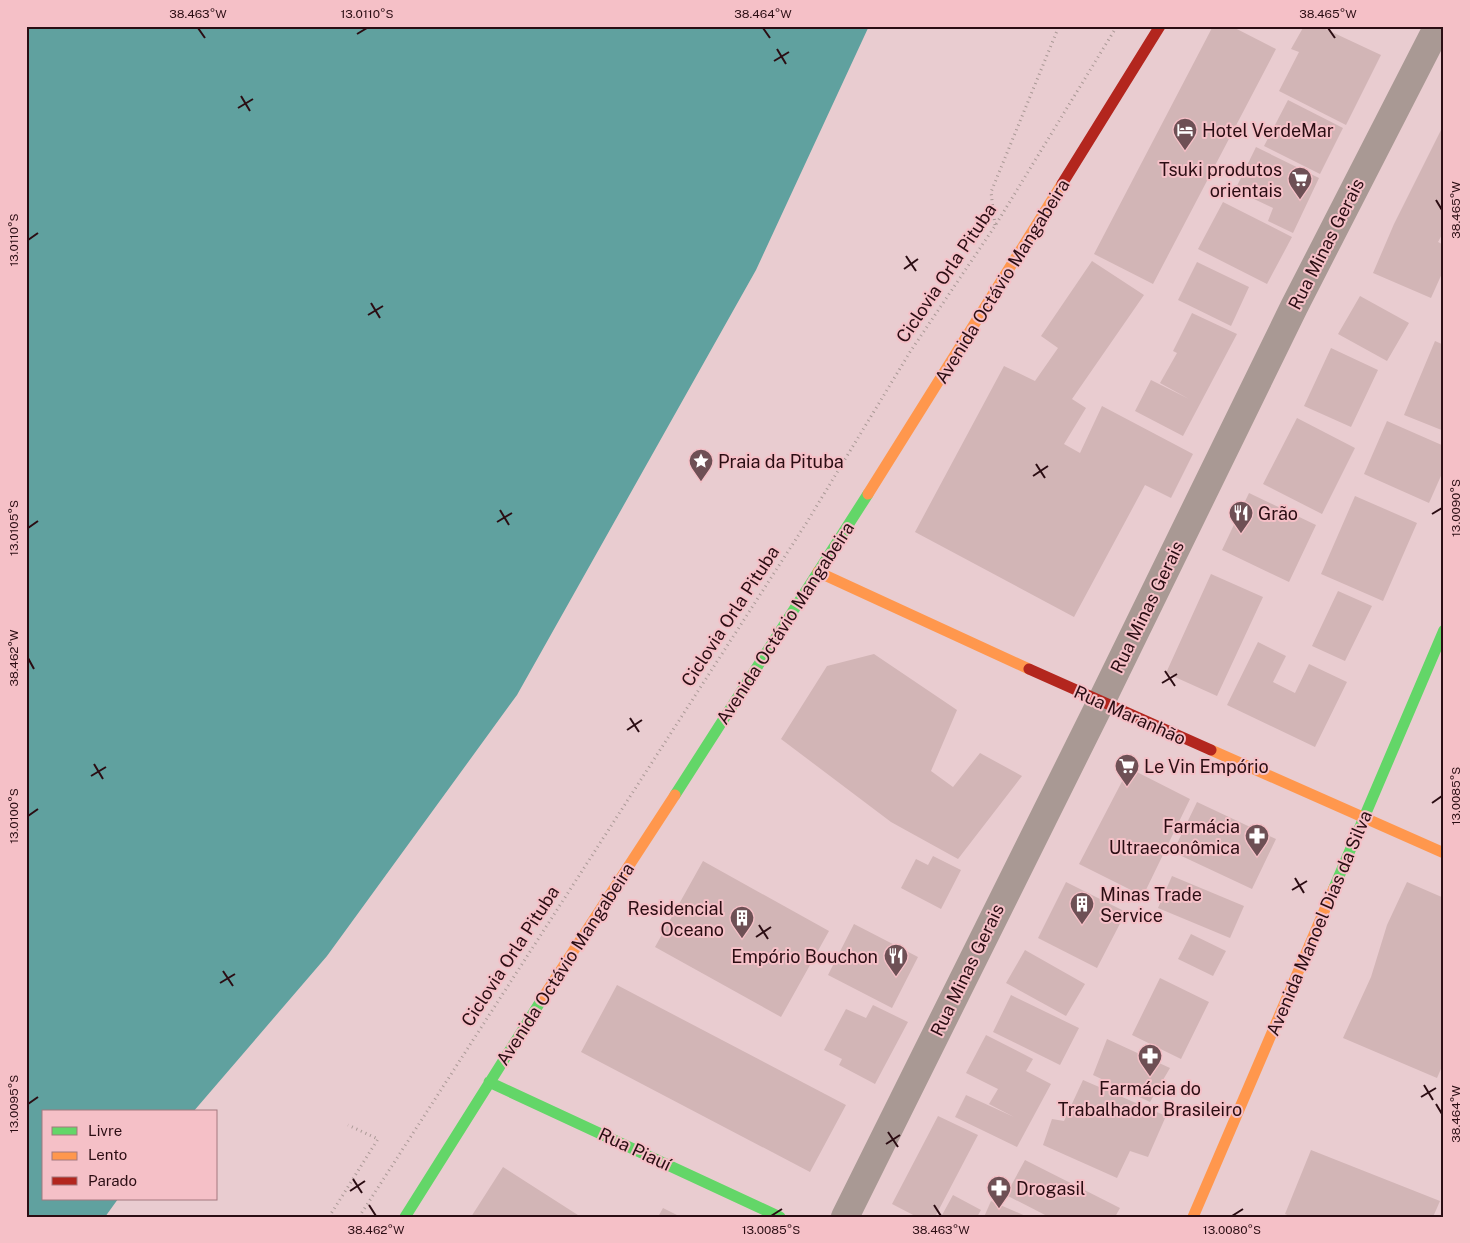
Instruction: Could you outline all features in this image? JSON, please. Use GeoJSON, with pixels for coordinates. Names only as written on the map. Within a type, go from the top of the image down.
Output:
{"type":"FeatureCollection","features":[{"type":"Feature","properties":{"kind":"main road","name":"Avenida Octávio Mangabeira"},"geometry":{"type":"LineString","coordinates":[[405,1217],[489,1082],[962,346],[1160,26]]}},
{"type":"Feature","properties":{"kind":"main road","name":"Rua Maranhão"},"geometry":{"type":"LineString","coordinates":[[818,572],[1101,702],[1444,853]]}},
{"type":"Feature","properties":{"kind":"main road","name":"Avenida Manoel Dias da Silva"},"geometry":{"type":"LineString","coordinates":[[1193,1217],[1444,630]]}},
{"type":"Feature","properties":{"kind":"main road","name":"Rua Piauí"},"geometry":{"type":"LineString","coordinates":[[489,1082],[780,1217]]}},
{"type":"Feature","properties":{"kind":"street","name":"Rua Minas Gerais"},"geometry":{"type":"LineString","coordinates":[[845,1217],[1101,702],[1294,307],[1438,26]]}},
{"type":"Feature","properties":{"kind":"path"},"geometry":{"type":"LineString","coordinates":[[995,226],[991,192],[1059,26]]}},
{"type":"Feature","properties":{"kind":"path","name":"Ciclovia Orla Pituba"},"geometry":{"type":"LineString","coordinates":[[358,1217],[807,522],[910,352],[995,226],[1117,26]]}},
{"type":"Feature","properties":{"kind":"path"},"geometry":{"type":"LineString","coordinates":[[329,1217],[378,1139],[348,1125]]}},
{"type":"Feature","properties":{"kind":"water"},"geometry":{"type":"Polygon","coordinates":[[[26,26],[869,26],[756,270],[517,695],[327,956],[195,1110],[42,1110],[42,1200],[117,1200],[105,1217],[26,1217],[26,26]]]}},
{"type":"Feature","properties":{"kind":"building","name":"Hotel VerdeMar"},"geometry":{"type":"Polygon","coordinates":[[[1213,26],[1231,26],[1276,49],[1153,284],[1094,254],[1213,26]]]}},
{"type":"Feature","properties":{"kind":"building"},"geometry":{"type":"Polygon","coordinates":[[[1304,26],[1319,26],[1381,55],[1346,125],[1279,91],[1299,52],[1291,49],[1304,26]]]}},
{"type":"Feature","properties":{"kind":"building"},"geometry":{"type":"Polygon","coordinates":[[[1288,100],[1343,128],[1320,174],[1264,146],[1288,100]]]}},
{"type":"Feature","properties":{"kind":"building"},"geometry":{"type":"Polygon","coordinates":[[[1444,124],[1444,231],[1438,242],[1444,245],[1444,269],[1431,298],[1373,273],[1394,224],[1444,124]]]}},
{"type":"Feature","properties":{"kind":"building"},"geometry":{"type":"Polygon","coordinates":[[[1256,147],[1319,178],[1293,233],[1268,221],[1273,208],[1235,190],[1256,147]]]}},
{"type":"Feature","properties":{"kind":"building"},"geometry":{"type":"Polygon","coordinates":[[[1223,202],[1292,237],[1267,284],[1198,249],[1223,202]]]}},
{"type":"Feature","properties":{"kind":"building"},"geometry":{"type":"Polygon","coordinates":[[[1092,261],[1144,295],[1072,399],[1086,408],[1064,444],[1080,453],[1102,406],[1193,454],[1171,498],[1145,485],[1074,617],[915,532],[1004,366],[1035,381],[1058,348],[1041,336],[1092,261]]]}},
{"type":"Feature","properties":{"kind":"building"},"geometry":{"type":"Polygon","coordinates":[[[1197,262],[1249,287],[1231,326],[1178,300],[1197,262]]]}},
{"type":"Feature","properties":{"kind":"building"},"geometry":{"type":"Polygon","coordinates":[[[1360,296],[1409,323],[1387,361],[1338,334],[1360,296]]]}},
{"type":"Feature","properties":{"kind":"building"},"geometry":{"type":"Polygon","coordinates":[[[1192,313],[1237,334],[1183,436],[1135,411],[1151,380],[1189,399],[1160,383],[1177,353],[1173,351],[1192,313]]]}},
{"type":"Feature","properties":{"kind":"building"},"geometry":{"type":"Polygon","coordinates":[[[1435,341],[1444,345],[1444,431],[1404,415],[1435,341]]]}},
{"type":"Feature","properties":{"kind":"building"},"geometry":{"type":"Polygon","coordinates":[[[1331,348],[1378,370],[1351,427],[1304,406],[1331,348]]]}},
{"type":"Feature","properties":{"kind":"building"},"geometry":{"type":"Polygon","coordinates":[[[1297,418],[1355,448],[1322,514],[1263,484],[1297,418]]]}},
{"type":"Feature","properties":{"kind":"building"},"geometry":{"type":"Polygon","coordinates":[[[1387,421],[1444,446],[1444,469],[1429,503],[1364,474],[1387,421]]]}},
{"type":"Feature","properties":{"kind":"building"},"geometry":{"type":"Polygon","coordinates":[[[1249,493],[1316,525],[1289,582],[1222,550],[1249,493]]]}},
{"type":"Feature","properties":{"kind":"building"},"geometry":{"type":"Polygon","coordinates":[[[1355,496],[1417,523],[1383,601],[1321,574],[1355,496]]]}},
{"type":"Feature","properties":{"kind":"building"},"geometry":{"type":"Polygon","coordinates":[[[1211,574],[1263,597],[1217,696],[1166,673],[1211,574]]]}},
{"type":"Feature","properties":{"kind":"building"},"geometry":{"type":"Polygon","coordinates":[[[1338,591],[1372,606],[1345,661],[1312,646],[1338,591]]]}},
{"type":"Feature","properties":{"kind":"building"},"geometry":{"type":"Polygon","coordinates":[[[1258,642],[1286,656],[1273,682],[1295,693],[1309,664],[1347,682],[1315,747],[1227,705],[1258,642]]]}},
{"type":"Feature","properties":{"kind":"building"},"geometry":{"type":"Polygon","coordinates":[[[874,654],[957,710],[931,771],[953,787],[980,753],[1022,776],[958,859],[891,822],[781,739],[827,666],[874,654]]]}},
{"type":"Feature","properties":{"kind":"building"},"geometry":{"type":"Polygon","coordinates":[[[1129,768],[1190,799],[1143,896],[1079,864],[1129,768]]]}},
{"type":"Feature","properties":{"kind":"building"},"geometry":{"type":"Polygon","coordinates":[[[1197,802],[1276,839],[1252,889],[1173,852],[1197,802]]]}},
{"type":"Feature","properties":{"kind":"building"},"geometry":{"type":"Polygon","coordinates":[[[933,856],[961,870],[941,909],[901,888],[916,859],[928,865],[933,856]]]}},
{"type":"Feature","properties":{"kind":"building","name":"Residencial Oceano"},"geometry":{"type":"Polygon","coordinates":[[[703,861],[829,931],[781,1017],[655,947],[703,861]]]}},
{"type":"Feature","properties":{"kind":"building"},"geometry":{"type":"Polygon","coordinates":[[[1172,876],[1244,906],[1230,938],[1158,908],[1172,876]]]}},
{"type":"Feature","properties":{"kind":"building","name":"Minas Trade Service"},"geometry":{"type":"Polygon","coordinates":[[[1066,882],[1126,912],[1097,968],[1038,938],[1066,882]]]}},
{"type":"Feature","properties":{"kind":"building"},"geometry":{"type":"Polygon","coordinates":[[[1407,882],[1444,898],[1444,1062],[1437,1078],[1343,1038],[1371,977],[1387,925],[1407,882]]]}},
{"type":"Feature","properties":{"kind":"building"},"geometry":{"type":"Polygon","coordinates":[[[854,924],[918,957],[892,1008],[828,975],[854,924]]]}},
{"type":"Feature","properties":{"kind":"building"},"geometry":{"type":"Polygon","coordinates":[[[1191,934],[1226,951],[1213,976],[1178,959],[1191,934]]]}},
{"type":"Feature","properties":{"kind":"building"},"geometry":{"type":"Polygon","coordinates":[[[1025,950],[1085,984],[1066,1016],[1006,983],[1025,950]]]}},
{"type":"Feature","properties":{"kind":"building"},"geometry":{"type":"Polygon","coordinates":[[[1160,978],[1209,1002],[1181,1059],[1132,1035],[1160,978]]]}},
{"type":"Feature","properties":{"kind":"building"},"geometry":{"type":"Polygon","coordinates":[[[617,985],[846,1105],[810,1172],[581,1052],[617,985]]]}},
{"type":"Feature","properties":{"kind":"building"},"geometry":{"type":"Polygon","coordinates":[[[1011,995],[1079,1028],[1060,1065],[993,1032],[1011,995]]]}},
{"type":"Feature","properties":{"kind":"building"},"geometry":{"type":"Polygon","coordinates":[[[873,1005],[908,1022],[875,1084],[839,1065],[842,1059],[824,1050],[846,1009],[866,1018],[873,1005]]]}},
{"type":"Feature","properties":{"kind":"building"},"geometry":{"type":"Polygon","coordinates":[[[986,1035],[1033,1059],[1026,1071],[1051,1084],[1017,1147],[955,1117],[966,1095],[1014,1117],[989,1104],[998,1089],[966,1073],[986,1035]]]}},
{"type":"Feature","properties":{"kind":"building"},"geometry":{"type":"Polygon","coordinates":[[[1107,1039],[1170,1068],[1150,1102],[1093,1075],[1107,1039]]]}},
{"type":"Feature","properties":{"kind":"building"},"geometry":{"type":"Polygon","coordinates":[[[1083,1080],[1166,1116],[1148,1157],[1130,1151],[1117,1178],[1043,1145],[1052,1119],[1064,1121],[1083,1080]]]}},
{"type":"Feature","properties":{"kind":"building"},"geometry":{"type":"Polygon","coordinates":[[[938,1116],[978,1135],[935,1217],[917,1217],[892,1204],[938,1116]]]}},
{"type":"Feature","properties":{"kind":"building"},"geometry":{"type":"Polygon","coordinates":[[[1311,1150],[1440,1201],[1433,1217],[1292,1217],[1285,1214],[1311,1150]]]}},
{"type":"Feature","properties":{"kind":"building"},"geometry":{"type":"Polygon","coordinates":[[[1025,1160],[1120,1208],[1115,1217],[1049,1217],[1006,1195],[1025,1160]]]}},
{"type":"Feature","properties":{"kind":"building"},"geometry":{"type":"Polygon","coordinates":[[[503,1167],[581,1217],[471,1217],[503,1167]]]}},
{"type":"Feature","properties":{"kind":"building"},"geometry":{"type":"Polygon","coordinates":[[[953,1195],[981,1210],[977,1217],[941,1217],[953,1195]]]}},
{"type":"Feature","properties":{"kind":"building","name":"Drogasil"},"geometry":{"type":"Polygon","coordinates":[[[991,1201],[1028,1217],[984,1217],[991,1201]]]}},
{"type":"Feature","properties":{"kind":"building"},"geometry":{"type":"Polygon","coordinates":[[[663,1208],[681,1217],[658,1217],[663,1208]]]}},
{"type":"Feature","properties":{"kind":"traffic: fast"},"geometry":{"type":"LineString","coordinates":[[675,795],[868,494]]}},
{"type":"Feature","properties":{"kind":"traffic: fast"},"geometry":{"type":"LineString","coordinates":[[1334,888],[1444,630]]}},
{"type":"Feature","properties":{"kind":"traffic: fast"},"geometry":{"type":"LineString","coordinates":[[405,1217],[544,996]]}},
{"type":"Feature","properties":{"kind":"traffic: fast"},"geometry":{"type":"LineString","coordinates":[[489,1082],[780,1217]]}},
{"type":"Feature","properties":{"kind":"traffic: slow"},"geometry":{"type":"LineString","coordinates":[[868,494],[1062,184]]}},
{"type":"Feature","properties":{"kind":"traffic: slow"},"geometry":{"type":"LineString","coordinates":[[818,572],[1029,669]]}},
{"type":"Feature","properties":{"kind":"traffic: slow"},"geometry":{"type":"LineString","coordinates":[[1211,750],[1444,853]]}},
{"type":"Feature","properties":{"kind":"traffic: slow"},"geometry":{"type":"LineString","coordinates":[[544,996],[675,795]]}},
{"type":"Feature","properties":{"kind":"traffic: slow"},"geometry":{"type":"LineString","coordinates":[[1193,1217],[1334,888]]}},
{"type":"Feature","properties":{"kind":"traffic: jam"},"geometry":{"type":"LineString","coordinates":[[1062,184],[1160,26]]}},
{"type":"Feature","properties":{"kind":"traffic: jam"},"geometry":{"type":"LineString","coordinates":[[1029,669],[1211,750]]}},
{"type":"Feature","properties":{"kind":"place","name":"Hotel VerdeMar"},"geometry":{"type":"Point","coordinates":[1185,151]}},
{"type":"Feature","properties":{"kind":"place","name":"Tsuki produtos orientais"},"geometry":{"type":"Point","coordinates":[1300,200]}},
{"type":"Feature","properties":{"kind":"place","name":"Praia da Pituba"},"geometry":{"type":"Point","coordinates":[701,482]}},
{"type":"Feature","properties":{"kind":"place","name":"Grão"},"geometry":{"type":"Point","coordinates":[1241,534]}},
{"type":"Feature","properties":{"kind":"place","name":"Le Vin Empório"},"geometry":{"type":"Point","coordinates":[1127,787]}},
{"type":"Feature","properties":{"kind":"place","name":"Farmácia Ultraeconômica"},"geometry":{"type":"Point","coordinates":[1257,857]}},
{"type":"Feature","properties":{"kind":"place","name":"Minas Trade Service"},"geometry":{"type":"Point","coordinates":[1082,925]}},
{"type":"Feature","properties":{"kind":"place","name":"Residencial Oceano"},"geometry":{"type":"Point","coordinates":[742,939]}},
{"type":"Feature","properties":{"kind":"place","name":"Empório Bouchon"},"geometry":{"type":"Point","coordinates":[896,977]}},
{"type":"Feature","properties":{"kind":"place","name":"Farmácia do Trabalhador Brasileiro"},"geometry":{"type":"Point","coordinates":[1150,1077]}},
{"type":"Feature","properties":{"kind":"place","name":"Drogasil"},"geometry":{"type":"Point","coordinates":[999,1209]}}]}
